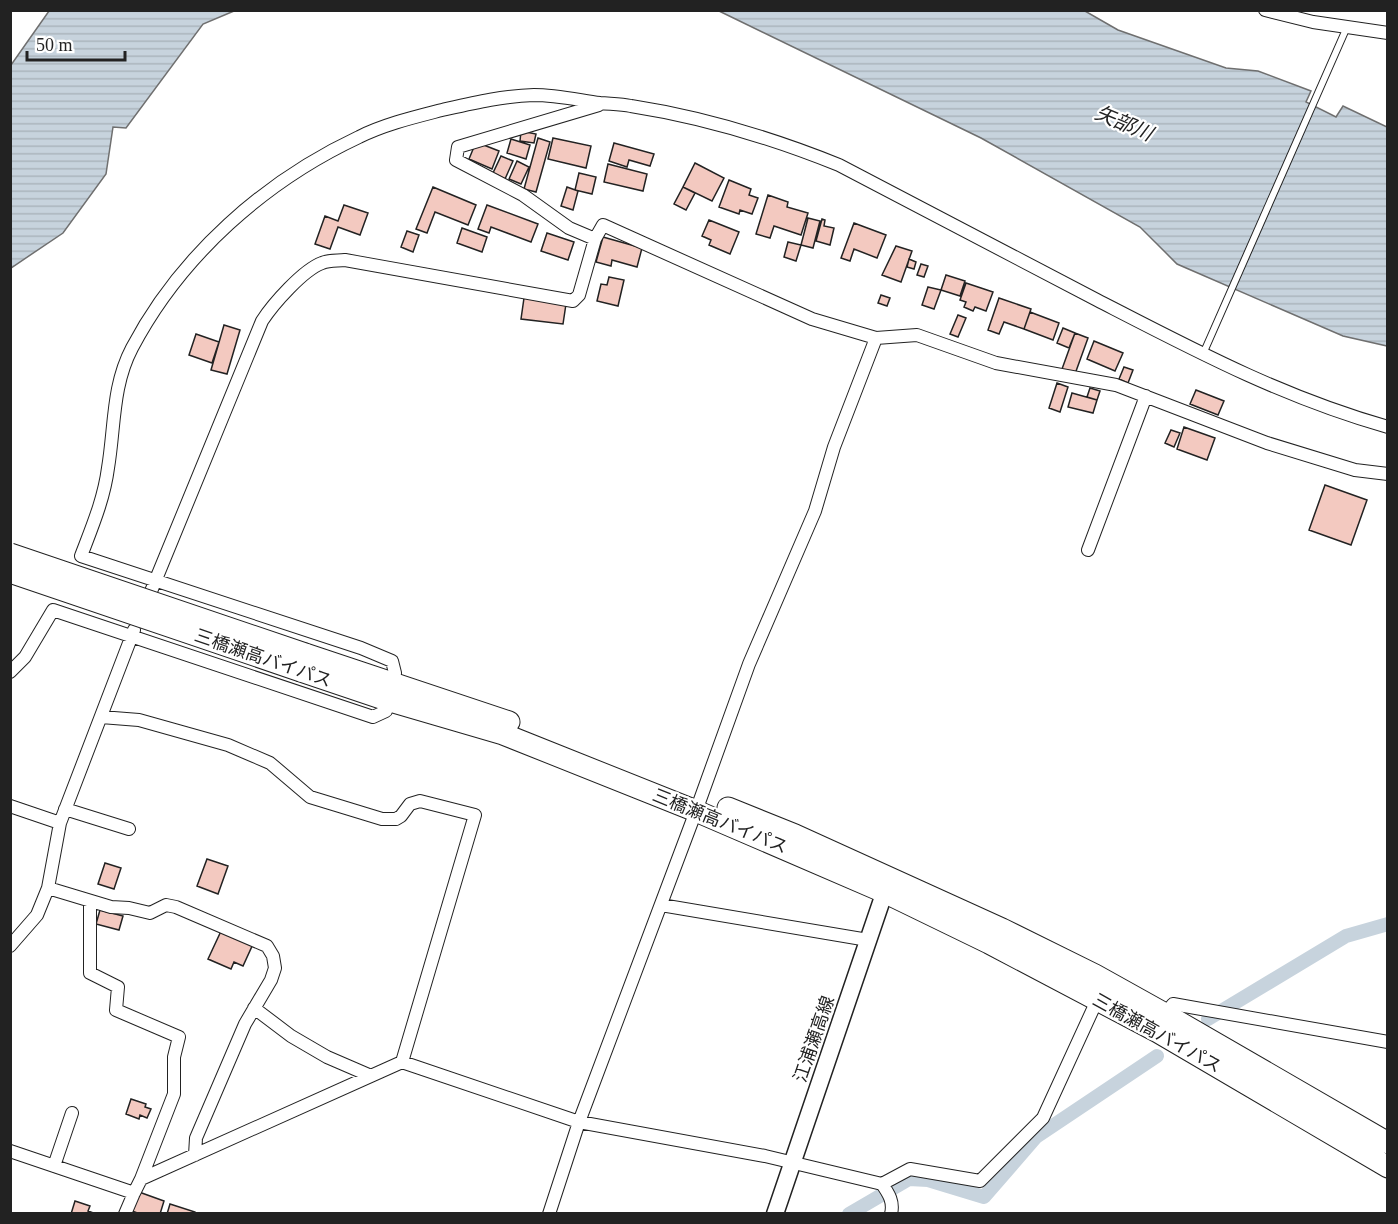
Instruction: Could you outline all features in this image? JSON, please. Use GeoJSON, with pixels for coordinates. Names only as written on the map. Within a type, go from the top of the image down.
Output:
{"type":"FeatureCollection","features":[{"type":"Feature","properties":{"kind":"highway","name":"三橋瀬高バイパス"},"geometry":{"type":"LineString","coordinates":[[10,554],[698,804],[795,835],[988,943],[1102,991],[1165,1014],[1388,1143]]}},
{"type":"Feature","properties":{"kind":"highway","name":"三橋瀬高バイパス"},"geometry":{"type":"LineString","coordinates":[[10,572],[303,662]]}},
{"type":"Feature","properties":{"kind":"highway","name":"三橋瀬高バイパス"},"geometry":{"type":"LineString","coordinates":[[1102,991],[1158,1032],[1388,1167]]}},
{"type":"Feature","properties":{"kind":"main road","name":"江浦瀬高線"},"geometry":{"type":"LineString","coordinates":[[775,1214],[887,885]]}},
{"type":"Feature","properties":{"kind":"street"},"geometry":{"type":"LineString","coordinates":[[1265,10],[1313,22],[1388,33]]}},
{"type":"Feature","properties":{"kind":"street"},"geometry":{"type":"LineString","coordinates":[[10,683],[53,610],[81,556],[101,502],[108,467],[112,417],[118,383],[131,350],[160,302],[181,274],[204,248],[249,207],[306,165],[360,136],[414,118],[475,102],[506,97],[542,96],[628,105],[696,118],[793,147],[839,165],[1203,355],[1304,400],[1349,417],[1388,427]]}},
{"type":"Feature","properties":{"kind":"street"},"geometry":{"type":"LineString","coordinates":[[595,239],[569,228],[523,195],[456,160],[458,147],[603,104]]}},
{"type":"Feature","properties":{"kind":"street"},"geometry":{"type":"LineString","coordinates":[[10,946],[37,915],[48,888],[60,823],[65,809],[132,635],[262,321],[272,306],[311,269],[324,262],[345,260],[573,301],[579,295],[595,239],[603,225],[812,319],[876,338],[917,335],[996,363],[1116,385],[1267,443],[1355,470],[1388,474]]}},
{"type":"Feature","properties":{"kind":"street"},"geometry":{"type":"LineString","coordinates":[[549,1214],[579,1122],[749,664],[815,511],[834,447],[876,338]]}},
{"type":"Feature","properties":{"kind":"street"},"geometry":{"type":"LineString","coordinates":[[1088,550],[1146,396]]}},
{"type":"Feature","properties":{"kind":"street"},"geometry":{"type":"LineString","coordinates":[[53,610],[373,717],[386,711],[395,673],[392,661],[361,648],[81,556]]}},
{"type":"Feature","properties":{"kind":"street"},"geometry":{"type":"LineString","coordinates":[[10,672],[25,657]]}},
{"type":"Feature","properties":{"kind":"street"},"geometry":{"type":"LineString","coordinates":[[101,717],[139,720],[228,745],[270,763],[310,797],[382,819],[396,819],[410,804],[420,801],[475,815],[402,1062]]}},
{"type":"Feature","properties":{"kind":"street"},"geometry":{"type":"LineString","coordinates":[[10,806],[60,823]]}},
{"type":"Feature","properties":{"kind":"street"},"geometry":{"type":"LineString","coordinates":[[65,809],[129,829]]}},
{"type":"Feature","properties":{"kind":"street"},"geometry":{"type":"LineString","coordinates":[[48,888],[111,908],[129,908],[150,913],[165,905],[176,907],[267,946],[273,956],[275,968],[271,980],[245,1024],[196,1138],[195,1155]]}},
{"type":"Feature","properties":{"kind":"street"},"geometry":{"type":"LineString","coordinates":[[90,902],[90,973],[118,987],[116,1011],[179,1037],[174,1057],[174,1094],[125,1214]]}},
{"type":"Feature","properties":{"kind":"street"},"geometry":{"type":"LineString","coordinates":[[661,905],[868,940]]}},
{"type":"Feature","properties":{"kind":"street"},"geometry":{"type":"LineString","coordinates":[[886,1190],[910,1169],[980,1181],[1043,1118],[1102,991]]}},
{"type":"Feature","properties":{"kind":"street"},"geometry":{"type":"LineString","coordinates":[[1165,1014],[1173,1004],[1388,1042]]}},
{"type":"Feature","properties":{"kind":"street"},"geometry":{"type":"LineString","coordinates":[[254,1008],[291,1036],[327,1057],[370,1076]]}},
{"type":"Feature","properties":{"kind":"street"},"geometry":{"type":"LineString","coordinates":[[141,1179],[402,1062],[579,1122],[792,1163],[886,1190]]}},
{"type":"Feature","properties":{"kind":"street"},"geometry":{"type":"LineString","coordinates":[[54,1166],[72,1113]]}},
{"type":"Feature","properties":{"kind":"street"},"geometry":{"type":"LineString","coordinates":[[10,1151],[135,1193]]}},
{"type":"Feature","properties":{"kind":"street"},"geometry":{"type":"LineString","coordinates":[[886,1190],[893,1206],[891,1214]]}},
{"type":"Feature","properties":{"kind":"lane"},"geometry":{"type":"LineString","coordinates":[[1203,355],[1347,27]]}},
{"type":"Feature","properties":{"kind":"water"},"geometry":{"type":"Polygon","coordinates":[[[49,11],[234,11],[203,24],[126,128],[113,127],[106,174],[63,233],[11,268],[11,65],[49,11]]]}},
{"type":"Feature","properties":{"kind":"water","name":"矢部川"},"geometry":{"type":"Polygon","coordinates":[[[719,11],[1085,11],[1118,30],[1226,68],[1258,71],[1311,91],[1306,102],[1336,117],[1343,106],[1387,127],[1387,346],[1343,336],[1177,264],[1140,227],[981,138],[719,11]]]}},
{"type":"Feature","properties":{"kind":"building"},"geometry":{"type":"Polygon","coordinates":[[[521,131],[536,134],[534,143],[520,141],[521,131]]]}},
{"type":"Feature","properties":{"kind":"building"},"geometry":{"type":"Polygon","coordinates":[[[538,138],[550,142],[536,192],[524,189],[538,138]]]}},
{"type":"Feature","properties":{"kind":"building"},"geometry":{"type":"Polygon","coordinates":[[[553,138],[591,146],[586,168],[548,159],[553,138]]]}},
{"type":"Feature","properties":{"kind":"building"},"geometry":{"type":"Polygon","coordinates":[[[511,139],[530,145],[526,159],[507,153],[511,139]]]}},
{"type":"Feature","properties":{"kind":"building"},"geometry":{"type":"Polygon","coordinates":[[[476,142],[499,151],[492,169],[469,159],[476,142]]]}},
{"type":"Feature","properties":{"kind":"building"},"geometry":{"type":"Polygon","coordinates":[[[614,143],[654,154],[650,166],[629,160],[627,167],[609,161],[614,143]]]}},
{"type":"Feature","properties":{"kind":"building"},"geometry":{"type":"Polygon","coordinates":[[[501,156],[513,161],[505,179],[493,173],[501,156]]]}},
{"type":"Feature","properties":{"kind":"building"},"geometry":{"type":"Polygon","coordinates":[[[517,161],[529,167],[521,184],[509,179],[517,161]]]}},
{"type":"Feature","properties":{"kind":"building"},"geometry":{"type":"Polygon","coordinates":[[[695,163],[724,178],[712,201],[683,187],[695,163]]]}},
{"type":"Feature","properties":{"kind":"building"},"geometry":{"type":"Polygon","coordinates":[[[608,164],[647,174],[643,191],[604,182],[608,164]]]}},
{"type":"Feature","properties":{"kind":"building"},"geometry":{"type":"Polygon","coordinates":[[[579,173],[596,177],[592,194],[575,190],[579,173]]]}},
{"type":"Feature","properties":{"kind":"building"},"geometry":{"type":"Polygon","coordinates":[[[729,180],[751,189],[749,195],[758,198],[752,214],[740,210],[739,214],[719,207],[729,180]]]}},
{"type":"Feature","properties":{"kind":"building"},"geometry":{"type":"Polygon","coordinates":[[[433,187],[476,205],[468,225],[435,212],[427,233],[416,229],[433,187]]]}},
{"type":"Feature","properties":{"kind":"building"},"geometry":{"type":"Polygon","coordinates":[[[567,187],[578,191],[573,210],[561,206],[567,187]]]}},
{"type":"Feature","properties":{"kind":"building"},"geometry":{"type":"Polygon","coordinates":[[[683,187],[695,193],[686,210],[674,204],[683,187]]]}},
{"type":"Feature","properties":{"kind":"building"},"geometry":{"type":"Polygon","coordinates":[[[768,195],[788,202],[787,207],[808,213],[801,235],[774,226],[770,238],[756,234],[768,195]]]}},
{"type":"Feature","properties":{"kind":"building"},"geometry":{"type":"Polygon","coordinates":[[[344,205],[368,213],[360,235],[338,227],[330,249],[315,244],[325,216],[338,221],[344,205]]]}},
{"type":"Feature","properties":{"kind":"building"},"geometry":{"type":"Polygon","coordinates":[[[487,205],[538,224],[531,242],[491,227],[489,233],[478,229],[487,205]]]}},
{"type":"Feature","properties":{"kind":"building"},"geometry":{"type":"Polygon","coordinates":[[[808,218],[820,221],[813,248],[801,245],[808,218]]]}},
{"type":"Feature","properties":{"kind":"building"},"geometry":{"type":"Polygon","coordinates":[[[822,219],[825,220],[824,226],[834,228],[830,245],[816,241],[822,219]]]}},
{"type":"Feature","properties":{"kind":"building"},"geometry":{"type":"Polygon","coordinates":[[[709,220],[739,232],[730,254],[709,245],[711,240],[702,236],[709,220]]]}},
{"type":"Feature","properties":{"kind":"building"},"geometry":{"type":"Polygon","coordinates":[[[854,223],[886,235],[877,258],[854,249],[850,261],[841,258],[854,223]]]}},
{"type":"Feature","properties":{"kind":"building"},"geometry":{"type":"Polygon","coordinates":[[[462,228],[487,237],[482,252],[457,243],[462,228]]]}},
{"type":"Feature","properties":{"kind":"building"},"geometry":{"type":"Polygon","coordinates":[[[407,231],[419,235],[413,252],[401,247],[407,231]]]}},
{"type":"Feature","properties":{"kind":"building"},"geometry":{"type":"Polygon","coordinates":[[[547,233],[574,242],[568,260],[541,251],[547,233]]]}},
{"type":"Feature","properties":{"kind":"building"},"geometry":{"type":"Polygon","coordinates":[[[603,237],[642,248],[637,267],[612,260],[611,266],[596,262],[603,237]]]}},
{"type":"Feature","properties":{"kind":"building"},"geometry":{"type":"Polygon","coordinates":[[[788,242],[801,245],[796,261],[784,257],[788,242]]]}},
{"type":"Feature","properties":{"kind":"building"},"geometry":{"type":"Polygon","coordinates":[[[896,246],[912,251],[901,282],[882,275],[896,246]]]}},
{"type":"Feature","properties":{"kind":"building"},"geometry":{"type":"Polygon","coordinates":[[[909,259],[916,262],[914,269],[907,267],[909,259]]]}},
{"type":"Feature","properties":{"kind":"building"},"geometry":{"type":"Polygon","coordinates":[[[921,264],[928,266],[924,277],[917,275],[921,264]]]}},
{"type":"Feature","properties":{"kind":"building"},"geometry":{"type":"Polygon","coordinates":[[[946,275],[965,281],[960,296],[941,290],[946,275]]]}},
{"type":"Feature","properties":{"kind":"building"},"geometry":{"type":"Polygon","coordinates":[[[609,277],[624,280],[618,306],[597,301],[601,284],[607,285],[609,277]]]}},
{"type":"Feature","properties":{"kind":"building"},"geometry":{"type":"Polygon","coordinates":[[[966,283],[993,292],[986,311],[975,307],[973,311],[964,307],[966,302],[960,300],[966,283]]]}},
{"type":"Feature","properties":{"kind":"building"},"geometry":{"type":"Polygon","coordinates":[[[928,287],[941,290],[934,309],[922,305],[928,287]]]}},
{"type":"Feature","properties":{"kind":"building"},"geometry":{"type":"Polygon","coordinates":[[[881,295],[890,298],[887,306],[878,303],[881,295]]]}},
{"type":"Feature","properties":{"kind":"building"},"geometry":{"type":"Polygon","coordinates":[[[524,298],[566,304],[563,324],[521,319],[524,298]]]}},
{"type":"Feature","properties":{"kind":"building"},"geometry":{"type":"Polygon","coordinates":[[[999,298],[1031,309],[1024,329],[1004,322],[999,334],[988,330],[999,298]]]}},
{"type":"Feature","properties":{"kind":"building"},"geometry":{"type":"Polygon","coordinates":[[[1030,312],[1059,323],[1053,340],[1024,329],[1030,312]]]}},
{"type":"Feature","properties":{"kind":"building"},"geometry":{"type":"Polygon","coordinates":[[[958,315],[966,318],[958,337],[950,334],[958,315]]]}},
{"type":"Feature","properties":{"kind":"building"},"geometry":{"type":"Polygon","coordinates":[[[224,325],[240,330],[227,374],[211,370],[224,325]]]}},
{"type":"Feature","properties":{"kind":"building"},"geometry":{"type":"Polygon","coordinates":[[[1063,328],[1075,333],[1069,348],[1057,343],[1063,328]]]}},
{"type":"Feature","properties":{"kind":"building"},"geometry":{"type":"Polygon","coordinates":[[[1075,333],[1088,338],[1075,374],[1062,369],[1075,333]]]}},
{"type":"Feature","properties":{"kind":"building"},"geometry":{"type":"Polygon","coordinates":[[[196,334],[219,342],[212,363],[189,355],[196,334]]]}},
{"type":"Feature","properties":{"kind":"building"},"geometry":{"type":"Polygon","coordinates":[[[1094,341],[1123,353],[1115,371],[1087,359],[1094,341]]]}},
{"type":"Feature","properties":{"kind":"building"},"geometry":{"type":"Polygon","coordinates":[[[1124,367],[1133,370],[1128,383],[1119,379],[1124,367]]]}},
{"type":"Feature","properties":{"kind":"building"},"geometry":{"type":"Polygon","coordinates":[[[1057,383],[1068,387],[1060,412],[1049,408],[1057,383]]]}},
{"type":"Feature","properties":{"kind":"building"},"geometry":{"type":"Polygon","coordinates":[[[1090,388],[1100,391],[1097,400],[1087,397],[1090,388]]]}},
{"type":"Feature","properties":{"kind":"building"},"geometry":{"type":"Polygon","coordinates":[[[1196,390],[1224,401],[1218,415],[1190,404],[1196,390]]]}},
{"type":"Feature","properties":{"kind":"building"},"geometry":{"type":"Polygon","coordinates":[[[1072,393],[1097,400],[1093,413],[1068,407],[1072,393]]]}},
{"type":"Feature","properties":{"kind":"building"},"geometry":{"type":"Polygon","coordinates":[[[1184,427],[1215,438],[1207,460],[1177,449],[1184,427]]]}},
{"type":"Feature","properties":{"kind":"building"},"geometry":{"type":"Polygon","coordinates":[[[1171,430],[1180,433],[1174,447],[1165,443],[1171,430]]]}},
{"type":"Feature","properties":{"kind":"building"},"geometry":{"type":"Polygon","coordinates":[[[1325,485],[1367,500],[1351,545],[1309,530],[1325,485]]]}},
{"type":"Feature","properties":{"kind":"building"},"geometry":{"type":"Polygon","coordinates":[[[207,859],[228,866],[218,894],[197,886],[207,859]]]}},
{"type":"Feature","properties":{"kind":"building"},"geometry":{"type":"Polygon","coordinates":[[[105,863],[121,868],[114,889],[98,884],[105,863]]]}},
{"type":"Feature","properties":{"kind":"building"},"geometry":{"type":"Polygon","coordinates":[[[100,910],[123,916],[119,930],[96,924],[100,910]]]}},
{"type":"Feature","properties":{"kind":"building"},"geometry":{"type":"Polygon","coordinates":[[[222,929],[253,944],[243,966],[234,962],[231,969],[208,959],[222,929]]]}},
{"type":"Feature","properties":{"kind":"building"},"geometry":{"type":"Polygon","coordinates":[[[131,1099],[146,1104],[145,1107],[151,1109],[147,1118],[140,1115],[139,1119],[126,1114],[131,1099]]]}},
{"type":"Feature","properties":{"kind":"building"},"geometry":{"type":"Polygon","coordinates":[[[139,1192],[164,1201],[160,1214],[140,1214],[132,1211],[139,1192]]]}},
{"type":"Feature","properties":{"kind":"building"},"geometry":{"type":"Polygon","coordinates":[[[75,1201],[90,1206],[88,1211],[96,1214],[71,1214],[75,1201]]]}},
{"type":"Feature","properties":{"kind":"building"},"geometry":{"type":"Polygon","coordinates":[[[170,1204],[195,1212],[195,1214],[167,1214],[170,1204]]]}},
{"type":"Feature","properties":{"kind":"waterway"},"geometry":{"type":"LineString","coordinates":[[1208,1019],[1346,936],[1388,924]]}},
{"type":"Feature","properties":{"kind":"waterway"},"geometry":{"type":"LineString","coordinates":[[849,1214],[909,1179],[928,1180],[984,1197],[1036,1137],[1157,1056]]}}]}
